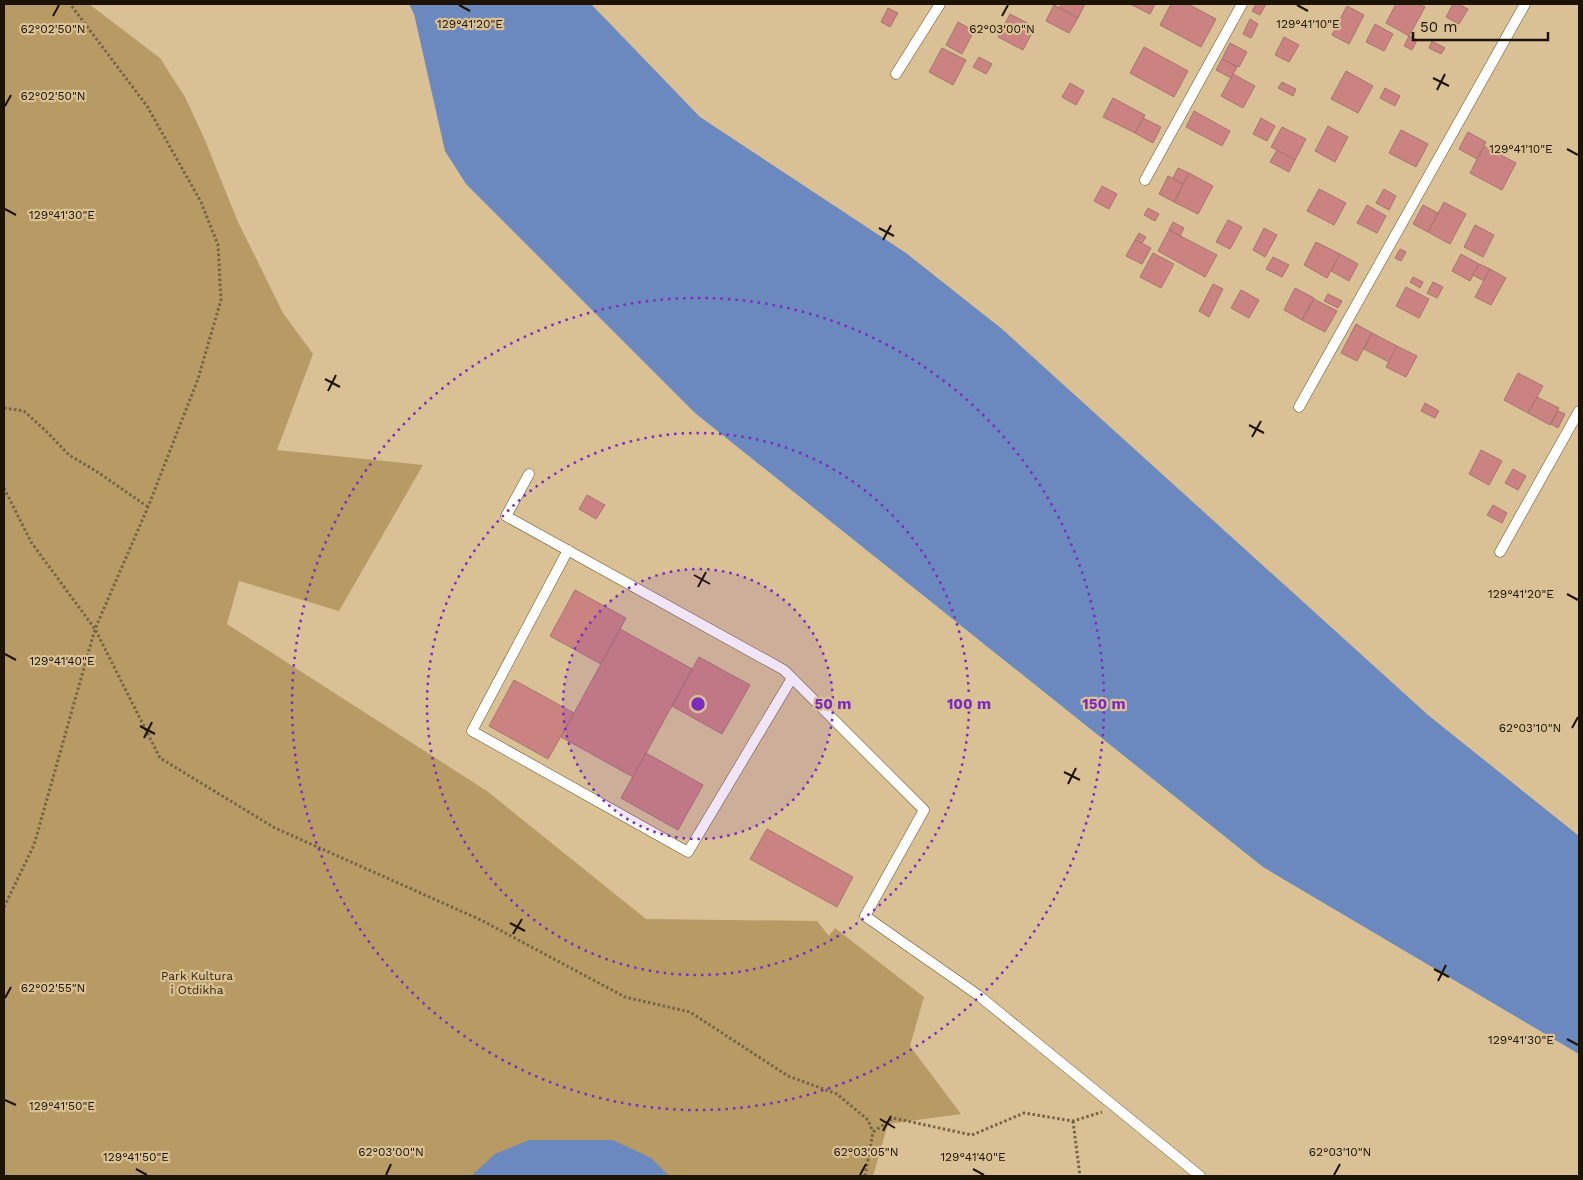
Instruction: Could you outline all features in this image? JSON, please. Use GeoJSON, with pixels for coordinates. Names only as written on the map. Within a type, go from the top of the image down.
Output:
{"type":"FeatureCollection","features":[{"type":"Feature","properties":{"kind":"lane"},"geometry":{"type":"LineString","coordinates":[[896,74],[940,4]]}},
{"type":"Feature","properties":{"kind":"lane"},"geometry":{"type":"LineString","coordinates":[[1145,180],[1242,4]]}},
{"type":"Feature","properties":{"kind":"lane"},"geometry":{"type":"LineString","coordinates":[[1299,406],[1525,4]]}},
{"type":"Feature","properties":{"kind":"lane"},"geometry":{"type":"LineString","coordinates":[[1500,552],[1579,410]]}},
{"type":"Feature","properties":{"kind":"lane"},"geometry":{"type":"LineString","coordinates":[[529,474],[506,516],[784,670],[924,810],[866,916],[978,996],[1200,1176]]}},
{"type":"Feature","properties":{"kind":"lane"},"geometry":{"type":"LineString","coordinates":[[568,550],[472,731],[688,852],[792,678]]}},
{"type":"Feature","properties":{"kind":"path"},"geometry":{"type":"LineString","coordinates":[[4,907],[34,846],[95,629],[148,507],[198,379],[221,300],[218,245],[201,202],[148,106],[70,4]]}},
{"type":"Feature","properties":{"kind":"path"},"geometry":{"type":"LineString","coordinates":[[4,408],[24,411],[69,455],[148,507]]}},
{"type":"Feature","properties":{"kind":"path"},"geometry":{"type":"LineString","coordinates":[[4,488],[31,542],[95,629],[160,758],[275,828],[480,920],[625,997],[690,1012],[788,1076],[838,1094],[868,1120],[873,1132],[865,1176]]}},
{"type":"Feature","properties":{"kind":"path"},"geometry":{"type":"LineString","coordinates":[[873,1132],[893,1118],[972,1135],[1024,1113],[1073,1121],[1116,1108]]}},
{"type":"Feature","properties":{"kind":"path"},"geometry":{"type":"LineString","coordinates":[[1073,1121],[1080,1176]]}},
{"type":"Feature","properties":{"kind":"green space","name":"Park Kultura i Otdikha"},"geometry":{"type":"Polygon","coordinates":[[[4,4],[89,4],[160,58],[185,97],[238,222],[283,313],[313,354],[277,450],[423,465],[339,611],[239,581],[227,624],[487,791],[646,919],[817,921],[829,936],[835,928],[924,997],[910,1046],[961,1114],[888,1124],[873,1176],[4,1176],[4,4]]]}},
{"type":"Feature","properties":{"kind":"water"},"geometry":{"type":"Polygon","coordinates":[[[409,4],[591,4],[700,117],[906,253],[1002,329],[1428,715],[1579,836],[1579,1054],[1263,867],[695,413],[466,184],[445,151],[414,14],[409,4]]]}},
{"type":"Feature","properties":{"kind":"water"},"geometry":{"type":"Polygon","coordinates":[[[529,1140],[613,1140],[651,1158],[669,1176],[471,1176],[495,1154],[529,1140]]]}},
{"type":"Feature","properties":{"kind":"building"},"geometry":{"type":"Polygon","coordinates":[[[1062,4],[1085,4],[1078,18],[1059,8],[1062,4]]]}},
{"type":"Feature","properties":{"kind":"building"},"geometry":{"type":"Polygon","coordinates":[[[1130,4],[1155,4],[1150,14],[1130,4]]]}},
{"type":"Feature","properties":{"kind":"building"},"geometry":{"type":"Polygon","coordinates":[[[1171,4],[1188,4],[1216,19],[1201,47],[1160,25],[1171,4]]]}},
{"type":"Feature","properties":{"kind":"building"},"geometry":{"type":"Polygon","coordinates":[[[1256,4],[1266,4],[1260,15],[1252,11],[1256,4]]]}},
{"type":"Feature","properties":{"kind":"building"},"geometry":{"type":"Polygon","coordinates":[[[1396,4],[1418,4],[1425,7],[1409,36],[1386,23],[1396,4]]]}},
{"type":"Feature","properties":{"kind":"building"},"geometry":{"type":"Polygon","coordinates":[[[1453,4],[1458,4],[1468,9],[1459,24],[1446,17],[1453,4]]]}},
{"type":"Feature","properties":{"kind":"building"},"geometry":{"type":"Polygon","coordinates":[[[1054,5],[1078,18],[1069,33],[1046,21],[1054,5]]]}},
{"type":"Feature","properties":{"kind":"building"},"geometry":{"type":"Polygon","coordinates":[[[1347,6],[1364,15],[1349,44],[1332,35],[1347,6]]]}},
{"type":"Feature","properties":{"kind":"building"},"geometry":{"type":"Polygon","coordinates":[[[888,8],[898,13],[890,27],[881,22],[888,8]]]}},
{"type":"Feature","properties":{"kind":"building"},"geometry":{"type":"Polygon","coordinates":[[[1010,14],[1035,27],[1023,50],[998,37],[1010,14]]]}},
{"type":"Feature","properties":{"kind":"building"},"geometry":{"type":"Polygon","coordinates":[[[1250,19],[1258,24],[1251,38],[1243,34],[1250,19]]]}},
{"type":"Feature","properties":{"kind":"building"},"geometry":{"type":"Polygon","coordinates":[[[958,22],[974,31],[962,54],[946,45],[958,22]]]}},
{"type":"Feature","properties":{"kind":"building"},"geometry":{"type":"Polygon","coordinates":[[[1375,24],[1393,34],[1384,51],[1366,42],[1375,24]]]}},
{"type":"Feature","properties":{"kind":"building"},"geometry":{"type":"Polygon","coordinates":[[[1409,36],[1417,40],[1412,50],[1404,46],[1409,36]]]}},
{"type":"Feature","properties":{"kind":"building"},"geometry":{"type":"Polygon","coordinates":[[[1284,37],[1299,45],[1289,62],[1275,55],[1284,37]]]}},
{"type":"Feature","properties":{"kind":"building"},"geometry":{"type":"Polygon","coordinates":[[[1432,41],[1445,48],[1441,54],[1429,48],[1432,41]]]}},
{"type":"Feature","properties":{"kind":"building"},"geometry":{"type":"Polygon","coordinates":[[[1230,43],[1247,52],[1239,67],[1222,59],[1230,43]]]}},
{"type":"Feature","properties":{"kind":"building"},"geometry":{"type":"Polygon","coordinates":[[[1144,47],[1188,71],[1174,97],[1130,73],[1144,47]]]}},
{"type":"Feature","properties":{"kind":"building"},"geometry":{"type":"Polygon","coordinates":[[[942,48],[966,60],[953,85],[929,72],[942,48]]]}},
{"type":"Feature","properties":{"kind":"building"},"geometry":{"type":"Polygon","coordinates":[[[979,57],[992,64],[986,74],[973,67],[979,57]]]}},
{"type":"Feature","properties":{"kind":"building"},"geometry":{"type":"Polygon","coordinates":[[[1222,59],[1237,67],[1231,78],[1216,70],[1222,59]]]}},
{"type":"Feature","properties":{"kind":"building"},"geometry":{"type":"Polygon","coordinates":[[[1346,71],[1373,86],[1358,113],[1331,99],[1346,71]]]}},
{"type":"Feature","properties":{"kind":"building"},"geometry":{"type":"Polygon","coordinates":[[[1233,74],[1255,86],[1243,108],[1221,96],[1233,74]]]}},
{"type":"Feature","properties":{"kind":"building"},"geometry":{"type":"Polygon","coordinates":[[[1282,82],[1296,89],[1293,96],[1278,88],[1282,82]]]}},
{"type":"Feature","properties":{"kind":"building"},"geometry":{"type":"Polygon","coordinates":[[[1070,83],[1084,91],[1076,105],[1062,97],[1070,83]]]}},
{"type":"Feature","properties":{"kind":"building"},"geometry":{"type":"Polygon","coordinates":[[[1385,88],[1400,96],[1395,106],[1380,98],[1385,88]]]}},
{"type":"Feature","properties":{"kind":"building"},"geometry":{"type":"Polygon","coordinates":[[[1113,98],[1145,115],[1135,133],[1103,117],[1113,98]]]}},
{"type":"Feature","properties":{"kind":"building"},"geometry":{"type":"Polygon","coordinates":[[[1194,111],[1230,131],[1222,146],[1186,127],[1194,111]]]}},
{"type":"Feature","properties":{"kind":"building"},"geometry":{"type":"Polygon","coordinates":[[[1143,118],[1161,127],[1153,143],[1135,133],[1143,118]]]}},
{"type":"Feature","properties":{"kind":"building"},"geometry":{"type":"Polygon","coordinates":[[[1261,118],[1275,126],[1267,141],[1253,134],[1261,118]]]}},
{"type":"Feature","properties":{"kind":"building"},"geometry":{"type":"Polygon","coordinates":[[[1328,126],[1348,137],[1335,162],[1315,151],[1328,126]]]}},
{"type":"Feature","properties":{"kind":"building"},"geometry":{"type":"Polygon","coordinates":[[[1282,127],[1306,139],[1295,160],[1271,147],[1282,127]]]}},
{"type":"Feature","properties":{"kind":"building"},"geometry":{"type":"Polygon","coordinates":[[[1401,130],[1428,144],[1416,167],[1389,153],[1401,130]]]}},
{"type":"Feature","properties":{"kind":"building"},"geometry":{"type":"Polygon","coordinates":[[[1468,132],[1486,142],[1477,159],[1459,149],[1468,132]]]}},
{"type":"Feature","properties":{"kind":"building"},"geometry":{"type":"Polygon","coordinates":[[[1484,146],[1516,163],[1502,190],[1470,173],[1484,146]]]}},
{"type":"Feature","properties":{"kind":"building"},"geometry":{"type":"Polygon","coordinates":[[[1277,150],[1295,160],[1289,172],[1270,162],[1277,150]]]}},
{"type":"Feature","properties":{"kind":"building"},"geometry":{"type":"Polygon","coordinates":[[[1178,168],[1189,173],[1183,184],[1173,178],[1178,168]]]}},
{"type":"Feature","properties":{"kind":"building"},"geometry":{"type":"Polygon","coordinates":[[[1189,173],[1213,186],[1198,214],[1174,202],[1189,173]]]}},
{"type":"Feature","properties":{"kind":"building"},"geometry":{"type":"Polygon","coordinates":[[[1168,176],[1183,184],[1174,202],[1159,194],[1168,176]]]}},
{"type":"Feature","properties":{"kind":"building"},"geometry":{"type":"Polygon","coordinates":[[[1102,186],[1117,194],[1109,209],[1094,201],[1102,186]]]}},
{"type":"Feature","properties":{"kind":"building"},"geometry":{"type":"Polygon","coordinates":[[[1319,189],[1346,203],[1334,225],[1307,211],[1319,189]]]}},
{"type":"Feature","properties":{"kind":"building"},"geometry":{"type":"Polygon","coordinates":[[[1384,189],[1396,196],[1389,210],[1376,203],[1384,189]]]}},
{"type":"Feature","properties":{"kind":"building"},"geometry":{"type":"Polygon","coordinates":[[[1444,202],[1466,214],[1450,244],[1428,232],[1444,202]]]}},
{"type":"Feature","properties":{"kind":"building"},"geometry":{"type":"Polygon","coordinates":[[[1367,205],[1386,216],[1377,233],[1357,223],[1367,205]]]}},
{"type":"Feature","properties":{"kind":"building"},"geometry":{"type":"Polygon","coordinates":[[[1423,205],[1438,213],[1428,232],[1413,224],[1423,205]]]}},
{"type":"Feature","properties":{"kind":"building"},"geometry":{"type":"Polygon","coordinates":[[[1148,208],[1159,214],[1155,221],[1144,215],[1148,208]]]}},
{"type":"Feature","properties":{"kind":"building"},"geometry":{"type":"Polygon","coordinates":[[[1228,220],[1242,227],[1230,249],[1216,242],[1228,220]]]}},
{"type":"Feature","properties":{"kind":"building"},"geometry":{"type":"Polygon","coordinates":[[[1173,222],[1184,228],[1180,236],[1169,230],[1173,222]]]}},
{"type":"Feature","properties":{"kind":"building"},"geometry":{"type":"Polygon","coordinates":[[[1475,225],[1494,235],[1483,257],[1464,247],[1475,225]]]}},
{"type":"Feature","properties":{"kind":"building"},"geometry":{"type":"Polygon","coordinates":[[[1264,228],[1277,235],[1265,257],[1253,250],[1264,228]]]}},
{"type":"Feature","properties":{"kind":"building"},"geometry":{"type":"Polygon","coordinates":[[[1169,230],[1217,255],[1205,277],[1158,251],[1169,230]]]}},
{"type":"Feature","properties":{"kind":"building"},"geometry":{"type":"Polygon","coordinates":[[[1139,233],[1146,237],[1142,243],[1135,240],[1139,233]]]}},
{"type":"Feature","properties":{"kind":"building"},"geometry":{"type":"Polygon","coordinates":[[[1135,240],[1151,248],[1142,264],[1126,256],[1135,240]]]}},
{"type":"Feature","properties":{"kind":"building"},"geometry":{"type":"Polygon","coordinates":[[[1316,242],[1340,254],[1327,278],[1304,265],[1316,242]]]}},
{"type":"Feature","properties":{"kind":"building"},"geometry":{"type":"Polygon","coordinates":[[[1400,249],[1406,252],[1401,261],[1395,258],[1400,249]]]}},
{"type":"Feature","properties":{"kind":"building"},"geometry":{"type":"Polygon","coordinates":[[[1153,253],[1174,264],[1161,288],[1140,277],[1153,253]]]}},
{"type":"Feature","properties":{"kind":"building"},"geometry":{"type":"Polygon","coordinates":[[[1340,254],[1358,264],[1349,281],[1331,271],[1340,254]]]}},
{"type":"Feature","properties":{"kind":"building"},"geometry":{"type":"Polygon","coordinates":[[[1461,254],[1479,264],[1470,281],[1452,271],[1461,254]]]}},
{"type":"Feature","properties":{"kind":"building"},"geometry":{"type":"Polygon","coordinates":[[[1273,257],[1289,265],[1282,277],[1266,269],[1273,257]]]}},
{"type":"Feature","properties":{"kind":"building"},"geometry":{"type":"Polygon","coordinates":[[[1479,264],[1490,269],[1484,281],[1473,275],[1479,264]]]}},
{"type":"Feature","properties":{"kind":"building"},"geometry":{"type":"Polygon","coordinates":[[[1490,269],[1506,278],[1491,305],[1475,297],[1490,269]]]}},
{"type":"Feature","properties":{"kind":"building"},"geometry":{"type":"Polygon","coordinates":[[[1413,277],[1423,282],[1420,288],[1410,282],[1413,277]]]}},
{"type":"Feature","properties":{"kind":"building"},"geometry":{"type":"Polygon","coordinates":[[[1433,282],[1443,287],[1437,298],[1427,293],[1433,282]]]}},
{"type":"Feature","properties":{"kind":"building"},"geometry":{"type":"Polygon","coordinates":[[[1213,284],[1223,289],[1209,317],[1199,311],[1213,284]]]}},
{"type":"Feature","properties":{"kind":"building"},"geometry":{"type":"Polygon","coordinates":[[[1406,287],[1429,299],[1419,318],[1396,306],[1406,287]]]}},
{"type":"Feature","properties":{"kind":"building"},"geometry":{"type":"Polygon","coordinates":[[[1295,288],[1314,298],[1302,320],[1284,310],[1295,288]]]}},
{"type":"Feature","properties":{"kind":"building"},"geometry":{"type":"Polygon","coordinates":[[[1241,290],[1259,300],[1249,318],[1231,308],[1241,290]]]}},
{"type":"Feature","properties":{"kind":"building"},"geometry":{"type":"Polygon","coordinates":[[[1328,294],[1342,301],[1338,308],[1324,301],[1328,294]]]}},
{"type":"Feature","properties":{"kind":"building"},"geometry":{"type":"Polygon","coordinates":[[[1314,299],[1337,311],[1325,332],[1302,320],[1314,299]]]}},
{"type":"Feature","properties":{"kind":"building"},"geometry":{"type":"Polygon","coordinates":[[[1356,324],[1372,333],[1357,361],[1341,353],[1356,324]]]}},
{"type":"Feature","properties":{"kind":"building"},"geometry":{"type":"Polygon","coordinates":[[[1372,333],[1397,346],[1389,362],[1364,349],[1372,333]]]}},
{"type":"Feature","properties":{"kind":"building"},"geometry":{"type":"Polygon","coordinates":[[[1397,346],[1417,356],[1406,377],[1386,367],[1397,346]]]}},
{"type":"Feature","properties":{"kind":"building"},"geometry":{"type":"Polygon","coordinates":[[[1518,373],[1543,386],[1528,413],[1504,400],[1518,373]]]}},
{"type":"Feature","properties":{"kind":"building"},"geometry":{"type":"Polygon","coordinates":[[[1537,397],[1559,408],[1550,425],[1528,413],[1537,397]]]}},
{"type":"Feature","properties":{"kind":"building"},"geometry":{"type":"Polygon","coordinates":[[[1425,403],[1439,411],[1435,418],[1421,411],[1425,403]]]}},
{"type":"Feature","properties":{"kind":"building"},"geometry":{"type":"Polygon","coordinates":[[[1558,411],[1565,414],[1558,428],[1551,424],[1558,411]]]}},
{"type":"Feature","properties":{"kind":"building"},"geometry":{"type":"Polygon","coordinates":[[[1481,450],[1502,461],[1489,485],[1469,474],[1481,450]]]}},
{"type":"Feature","properties":{"kind":"building"},"geometry":{"type":"Polygon","coordinates":[[[1513,469],[1526,476],[1518,490],[1505,483],[1513,469]]]}},
{"type":"Feature","properties":{"kind":"building"},"geometry":{"type":"Polygon","coordinates":[[[587,495],[605,505],[596,519],[579,509],[587,495]]]}},
{"type":"Feature","properties":{"kind":"building"},"geometry":{"type":"Polygon","coordinates":[[[1493,505],[1507,513],[1502,523],[1487,515],[1493,505]]]}},
{"type":"Feature","properties":{"kind":"building"},"geometry":{"type":"Polygon","coordinates":[[[575,590],[626,618],[601,664],[550,636],[575,590]]]}},
{"type":"Feature","properties":{"kind":"building"},"geometry":{"type":"Polygon","coordinates":[[[620,629],[692,669],[633,777],[561,737],[620,629]]]}},
{"type":"Feature","properties":{"kind":"building"},"geometry":{"type":"Polygon","coordinates":[[[699,657],[750,685],[722,734],[672,706],[699,657]]]}},
{"type":"Feature","properties":{"kind":"building"},"geometry":{"type":"Polygon","coordinates":[[[514,680],[574,713],[548,759],[489,726],[514,680]]]}},
{"type":"Feature","properties":{"kind":"building"},"geometry":{"type":"Polygon","coordinates":[[[646,753],[703,785],[678,830],[621,798],[646,753]]]}},
{"type":"Feature","properties":{"kind":"building"},"geometry":{"type":"Polygon","coordinates":[[[767,829],[853,877],[837,907],[750,859],[767,829]]]}}]}
